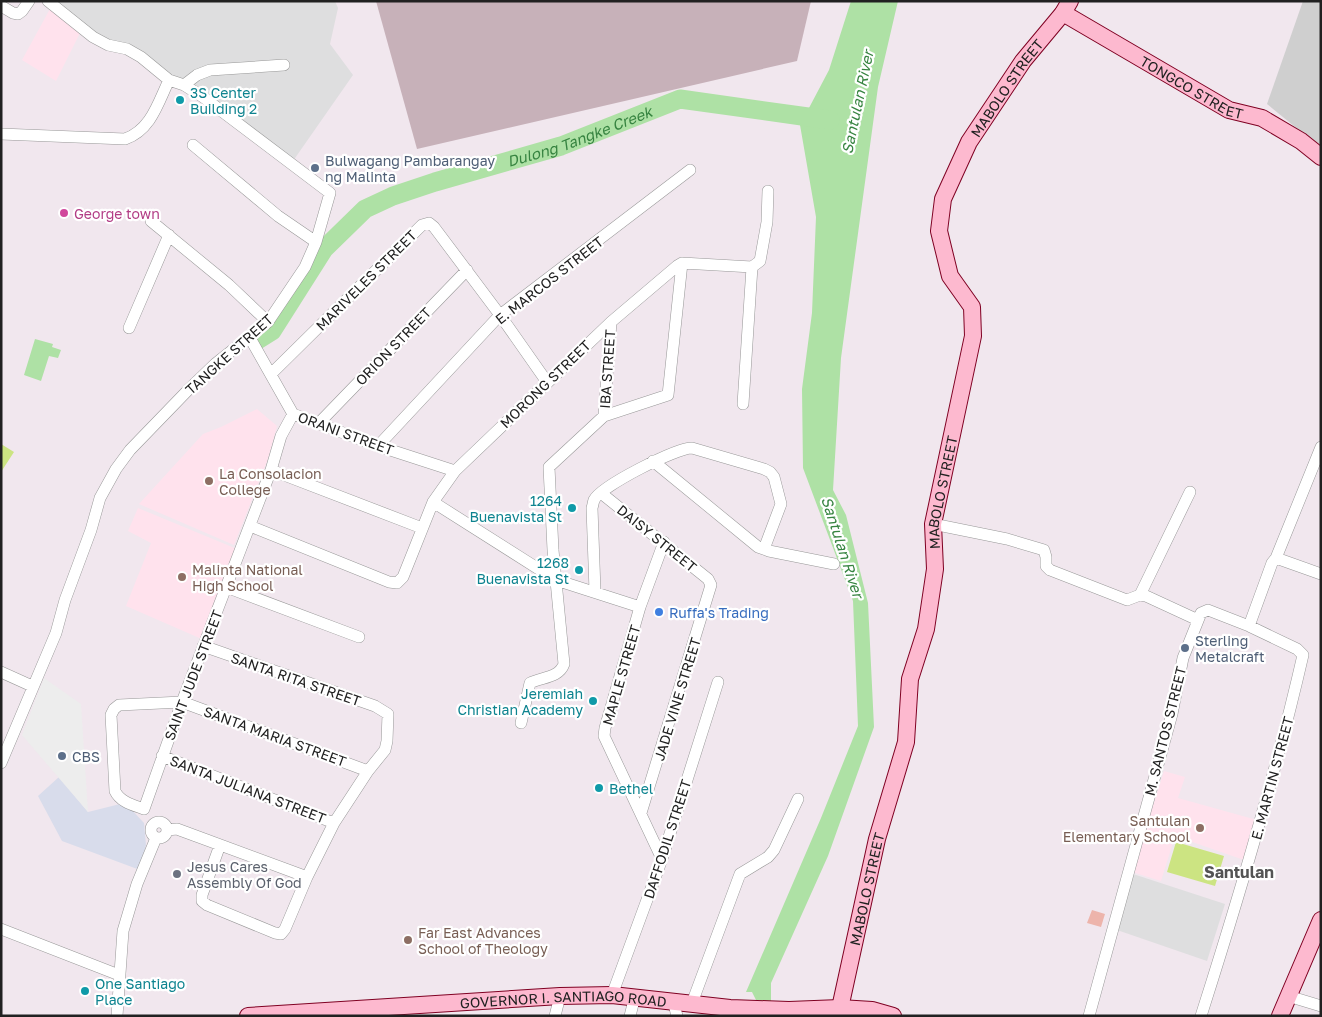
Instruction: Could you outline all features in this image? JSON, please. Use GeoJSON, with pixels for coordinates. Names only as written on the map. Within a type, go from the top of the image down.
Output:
{"type":"FeatureCollection","features":[{"type":"Feature","properties":{"kind":"street"},"geometry":{"type":"LineString","coordinates":[[1,6],[18,14],[29,1]]}},
{"type":"Feature","properties":{"kind":"street","name":"TANGKE STREET"},"geometry":{"type":"LineString","coordinates":[[1,763],[5,742],[56,633],[65,600],[91,530],[100,498],[116,469],[130,450],[190,388],[215,364],[268,322],[305,267],[316,242],[330,193],[203,97],[184,85],[169,80],[127,49],[108,45],[93,38],[48,1]]}},
{"type":"Feature","properties":{"kind":"street","name":"TONGCO STREET"},"geometry":{"type":"LineString","coordinates":[[1067,7],[1229,110],[1262,118],[1301,141],[1321,157]]}},
{"type":"Feature","properties":{"kind":"street","name":"MABOLO STREET"},"geometry":{"type":"LineString","coordinates":[[839,1012],[877,839],[906,742],[910,679],[926,629],[935,569],[933,524],[973,336],[972,307],[950,276],[939,231],[943,199],[969,142],[1023,60],[1067,7]]}},
{"type":"Feature","properties":{"kind":"street"},"geometry":{"type":"LineString","coordinates":[[184,85],[197,74],[210,70],[284,66]]}},
{"type":"Feature","properties":{"kind":"street"},"geometry":{"type":"LineString","coordinates":[[1,134],[124,139],[132,136],[149,122],[169,80]]}},
{"type":"Feature","properties":{"kind":"street"},"geometry":{"type":"LineString","coordinates":[[193,145],[278,216],[316,242]]}},
{"type":"Feature","properties":{"kind":"street","name":"E. MARCOS STREET"},"geometry":{"type":"LineString","coordinates":[[378,446],[500,314],[690,170]]}},
{"type":"Feature","properties":{"kind":"street"},"geometry":{"type":"LineString","coordinates":[[521,724],[530,683],[557,674],[562,670],[564,664],[553,550],[549,467],[604,416],[668,395],[682,263],[752,267],[760,261],[767,222],[768,191]]}},
{"type":"Feature","properties":{"kind":"street"},"geometry":{"type":"LineString","coordinates":[[151,221],[229,285],[268,322]]}},
{"type":"Feature","properties":{"kind":"street","name":"MARIVELES STREET"},"geometry":{"type":"LineString","coordinates":[[271,374],[422,224],[428,223],[434,227],[500,314],[547,382]]}},
{"type":"Feature","properties":{"kind":"street"},"geometry":{"type":"LineString","coordinates":[[129,328],[169,235]]}},
{"type":"Feature","properties":{"kind":"street","name":"MORONG STREET"},"geometry":{"type":"LineString","coordinates":[[250,526],[389,582],[397,582],[403,577],[433,502],[454,471],[611,322],[682,263]]}},
{"type":"Feature","properties":{"kind":"street"},"geometry":{"type":"LineString","coordinates":[[743,404],[752,267]]}},
{"type":"Feature","properties":{"kind":"street","name":"ORION STREET"},"geometry":{"type":"LineString","coordinates":[[318,423],[467,270]]}},
{"type":"Feature","properties":{"kind":"street","name":"IBA STREET"},"geometry":{"type":"LineString","coordinates":[[604,416],[611,322]]}},
{"type":"Feature","properties":{"kind":"street","name":"ORANI STREET"},"geometry":{"type":"LineString","coordinates":[[250,338],[293,414],[378,446],[454,471]]}},
{"type":"Feature","properties":{"kind":"street","name":"SAINT JUDE STREET"},"geometry":{"type":"LineString","coordinates":[[144,809],[182,702],[250,526],[281,436],[293,414]]}},
{"type":"Feature","properties":{"kind":"street"},"geometry":{"type":"LineString","coordinates":[[933,524],[1037,547],[1044,550],[1046,566],[1050,570],[1127,600],[1140,595],[1146,596],[1198,620],[1201,613],[1208,610],[1249,626],[1272,563],[1276,558],[1321,447]]}},
{"type":"Feature","properties":{"kind":"street"},"geometry":{"type":"LineString","coordinates":[[595,592],[592,508],[594,500],[602,492],[653,461],[682,449],[692,448],[770,472],[774,477],[781,504],[764,549]]}},
{"type":"Feature","properties":{"kind":"street"},"geometry":{"type":"LineString","coordinates":[[653,461],[758,547],[834,564]]}},
{"type":"Feature","properties":{"kind":"street"},"geometry":{"type":"LineString","coordinates":[[270,470],[422,528]]}},
{"type":"Feature","properties":{"kind":"street","name":"DAISY STREET"},"geometry":{"type":"LineString","coordinates":[[602,492],[708,579],[711,585]]}},
{"type":"Feature","properties":{"kind":"street"},"geometry":{"type":"LineString","coordinates":[[1140,595],[1190,492]]}},
{"type":"Feature","properties":{"kind":"street"},"geometry":{"type":"LineString","coordinates":[[433,502],[556,580],[640,607]]}},
{"type":"Feature","properties":{"kind":"street","name":"MAPLE STREET"},"geometry":{"type":"LineString","coordinates":[[662,859],[604,736],[640,607],[664,542]]}},
{"type":"Feature","properties":{"kind":"street"},"geometry":{"type":"LineString","coordinates":[[1276,558],[1321,574]]}},
{"type":"Feature","properties":{"kind":"street","name":"JADE VINE STREET"},"geometry":{"type":"LineString","coordinates":[[641,813],[711,585]]}},
{"type":"Feature","properties":{"kind":"street"},"geometry":{"type":"LineString","coordinates":[[226,587],[359,637]]}},
{"type":"Feature","properties":{"kind":"street","name":"M. SANTOS STREET"},"geometry":{"type":"LineString","coordinates":[[1089,1016],[1172,714],[1183,658],[1198,620]]}},
{"type":"Feature","properties":{"kind":"street","name":"E. MARTIN STREET"},"geometry":{"type":"LineString","coordinates":[[1201,1016],[1268,794],[1303,655],[1297,649],[1249,626]]}},
{"type":"Feature","properties":{"kind":"street","name":"SANTA RITA STREET"},"geometry":{"type":"LineString","coordinates":[[203,646],[375,706],[388,714],[385,750],[368,771]]}},
{"type":"Feature","properties":{"kind":"street"},"geometry":{"type":"LineString","coordinates":[[1,672],[32,686]]}},
{"type":"Feature","properties":{"kind":"street","name":"DAFFODIL STREET"},"geometry":{"type":"LineString","coordinates":[[612,995],[662,859],[718,682]]}},
{"type":"Feature","properties":{"kind":"street"},"geometry":{"type":"LineString","coordinates":[[154,824],[144,809],[123,801],[115,791],[111,715],[119,705],[182,702]]}},
{"type":"Feature","properties":{"kind":"street","name":"SANTA MARIA STREET"},"geometry":{"type":"LineString","coordinates":[[182,702],[368,771]]}},
{"type":"Feature","properties":{"kind":"street","name":"SANTA JULIANA STREET"},"geometry":{"type":"LineString","coordinates":[[162,756],[334,823]]}},
{"type":"Feature","properties":{"kind":"street"},"geometry":{"type":"LineString","coordinates":[[220,845],[202,895],[202,901],[207,905],[281,934],[285,929],[307,876],[334,823],[368,771]]}},
{"type":"Feature","properties":{"kind":"street"},"geometry":{"type":"LineString","coordinates":[[692,1003],[740,874],[768,857],[774,850],[798,799]]}},
{"type":"Feature","properties":{"kind":"street"},"geometry":{"type":"LineString","coordinates":[[154,824],[162,823],[167,830]]}},
{"type":"Feature","properties":{"kind":"street"},"geometry":{"type":"LineString","coordinates":[[154,824],[151,831],[156,838]]}},
{"type":"Feature","properties":{"kind":"street"},"geometry":{"type":"LineString","coordinates":[[167,830],[177,829],[307,876]]}},
{"type":"Feature","properties":{"kind":"street"},"geometry":{"type":"LineString","coordinates":[[156,838],[164,837],[167,830]]}},
{"type":"Feature","properties":{"kind":"street"},"geometry":{"type":"LineString","coordinates":[[117,1016],[123,930],[137,884],[156,838]]}},
{"type":"Feature","properties":{"kind":"street"},"geometry":{"type":"LineString","coordinates":[[1280,1016],[1321,920]]}},
{"type":"Feature","properties":{"kind":"street"},"geometry":{"type":"LineString","coordinates":[[1,929],[119,974]]}},
{"type":"Feature","properties":{"kind":"street","name":"GOVERNOR I. SANTIAGO ROAD"},"geometry":{"type":"LineString","coordinates":[[248,1016],[560,996],[612,995],[635,996],[675,1008],[692,1003],[730,1008],[839,1012],[872,1010],[893,1016]]}},
{"type":"Feature","properties":{"kind":"street"},"geometry":{"type":"LineString","coordinates":[[555,1016],[560,996]]}},
{"type":"Feature","properties":{"kind":"street"},"geometry":{"type":"LineString","coordinates":[[630,1016],[635,996]]}},
{"type":"Feature","properties":{"kind":"street"},"geometry":{"type":"LineString","coordinates":[[1288,996],[1321,1006]]}},
{"type":"Feature","properties":{"kind":"shaded area"},"geometry":{"type":"Polygon","coordinates":[[[52,1],[335,1],[338,8],[330,44],[353,75],[293,161],[174,77],[108,42],[52,1]]]}},
{"type":"Feature","properties":{"kind":"shaded area"},"geometry":{"type":"Polygon","coordinates":[[[376,1],[811,1],[797,61],[417,149],[376,1]]]}},
{"type":"Feature","properties":{"kind":"shaded area"},"geometry":{"type":"Polygon","coordinates":[[[1303,1],[1321,1],[1321,148],[1267,104],[1303,1]]]}},
{"type":"Feature","properties":{"kind":"shaded area"},"geometry":{"type":"Polygon","coordinates":[[[51,7],[81,31],[56,81],[22,60],[51,7]]]}},
{"type":"Feature","properties":{"kind":"shaded area","name":"La Consolacion College"},"geometry":{"type":"Polygon","coordinates":[[[257,409],[277,426],[268,459],[234,545],[139,504],[203,434],[257,409]]]}},
{"type":"Feature","properties":{"kind":"shaded area"},"geometry":{"type":"Polygon","coordinates":[[[1,444],[14,452],[1,472],[1,444]]]}},
{"type":"Feature","properties":{"kind":"shaded area","name":"Malinta National High School"},"geometry":{"type":"Polygon","coordinates":[[[138,508],[237,549],[204,640],[126,606],[151,543],[128,531],[138,508]]]}},
{"type":"Feature","properties":{"kind":"shaded area","name":"CBS"},"geometry":{"type":"Polygon","coordinates":[[[44,678],[81,704],[88,812],[22,735],[44,678]]]}},
{"type":"Feature","properties":{"kind":"shaded area","name":"Santulan Elementary School"},"geometry":{"type":"Polygon","coordinates":[[[1164,771],[1185,777],[1178,798],[1257,820],[1244,860],[1175,836],[1161,881],[1132,872],[1164,771]]]}},
{"type":"Feature","properties":{"kind":"shaded area"},"geometry":{"type":"Polygon","coordinates":[[[59,777],[88,812],[120,804],[129,807],[144,823],[146,845],[140,870],[62,841],[38,796],[59,777]]]}},
{"type":"Feature","properties":{"kind":"shaded area"},"geometry":{"type":"Polygon","coordinates":[[[1176,842],[1224,856],[1215,886],[1167,872],[1176,842]]]}},
{"type":"Feature","properties":{"kind":"shaded area"},"geometry":{"type":"Polygon","coordinates":[[[1130,873],[1225,904],[1207,961],[1117,930],[1130,873]]]}},
{"type":"Feature","properties":{"kind":"shaded area"},"geometry":{"type":"Polygon","coordinates":[[[1092,910],[1105,914],[1101,927],[1087,923],[1092,910]]]}},
{"type":"Feature","properties":{"kind":"water","name":"Santulan River"},"geometry":{"type":"Polygon","coordinates":[[[851,1],[898,1],[878,87],[841,358],[833,490],[846,515],[868,603],[874,727],[828,856],[771,983],[771,1016],[754,1016],[756,1000],[752,992],[746,992],[821,818],[858,726],[853,601],[803,468],[802,389],[812,313],[816,217],[800,125],[829,70],[851,1]]]}},
{"type":"Feature","properties":{"kind":"water"},"geometry":{"type":"Polygon","coordinates":[[[35,339],[53,344],[52,347],[61,350],[58,358],[49,356],[41,381],[24,375],[35,339]]]}},
{"type":"Feature","properties":{"kind":"waterway","name":"Dulong Tangke Creek"},"geometry":{"type":"LineString","coordinates":[[256,341],[272,331],[324,249],[365,209],[393,196],[561,146],[680,99],[830,120]]}},
{"type":"Feature","properties":{"kind":"place","name":"3S Center Building 2"},"geometry":{"type":"Point","coordinates":[180,100]}},
{"type":"Feature","properties":{"kind":"place","name":"Bulwagang Pambarangay ng Malinta"},"geometry":{"type":"Point","coordinates":[315,168]}},
{"type":"Feature","properties":{"kind":"place","name":"George town"},"geometry":{"type":"Point","coordinates":[64,213]}},
{"type":"Feature","properties":{"kind":"place","name":"La Consolacion College"},"geometry":{"type":"Point","coordinates":[209,481]}},
{"type":"Feature","properties":{"kind":"place","name":"1264 Buenavista St"},"geometry":{"type":"Point","coordinates":[572,508]}},
{"type":"Feature","properties":{"kind":"place","name":"1268 Buenavista St"},"geometry":{"type":"Point","coordinates":[579,570]}},
{"type":"Feature","properties":{"kind":"place","name":"Malinta National High School"},"geometry":{"type":"Point","coordinates":[182,577]}},
{"type":"Feature","properties":{"kind":"place","name":"Ruffa's Trading"},"geometry":{"type":"Point","coordinates":[659,612]}},
{"type":"Feature","properties":{"kind":"place","name":"Sterling Metalcraft"},"geometry":{"type":"Point","coordinates":[1185,648]}},
{"type":"Feature","properties":{"kind":"place","name":"Jeremiah Christian Academy"},"geometry":{"type":"Point","coordinates":[593,701]}},
{"type":"Feature","properties":{"kind":"place","name":"CBS"},"geometry":{"type":"Point","coordinates":[62,756]}},
{"type":"Feature","properties":{"kind":"place","name":"Bethel"},"geometry":{"type":"Point","coordinates":[599,788]}},
{"type":"Feature","properties":{"kind":"place","name":"Santulan Elementary School"},"geometry":{"type":"Point","coordinates":[1200,828]}},
{"type":"Feature","properties":{"kind":"place","name":"Jesus Cares Assembly Of God"},"geometry":{"type":"Point","coordinates":[177,874]}},
{"type":"Feature","properties":{"kind":"place","name":"Far East Advances School of Theology"},"geometry":{"type":"Point","coordinates":[408,940]}},
{"type":"Feature","properties":{"kind":"place","name":"One Santiago Place"},"geometry":{"type":"Point","coordinates":[85,991]}},
{"type":"Feature","properties":{"kind":"district","name":"Santulan"},"geometry":{"type":"Point","coordinates":[1239,872]}}]}
